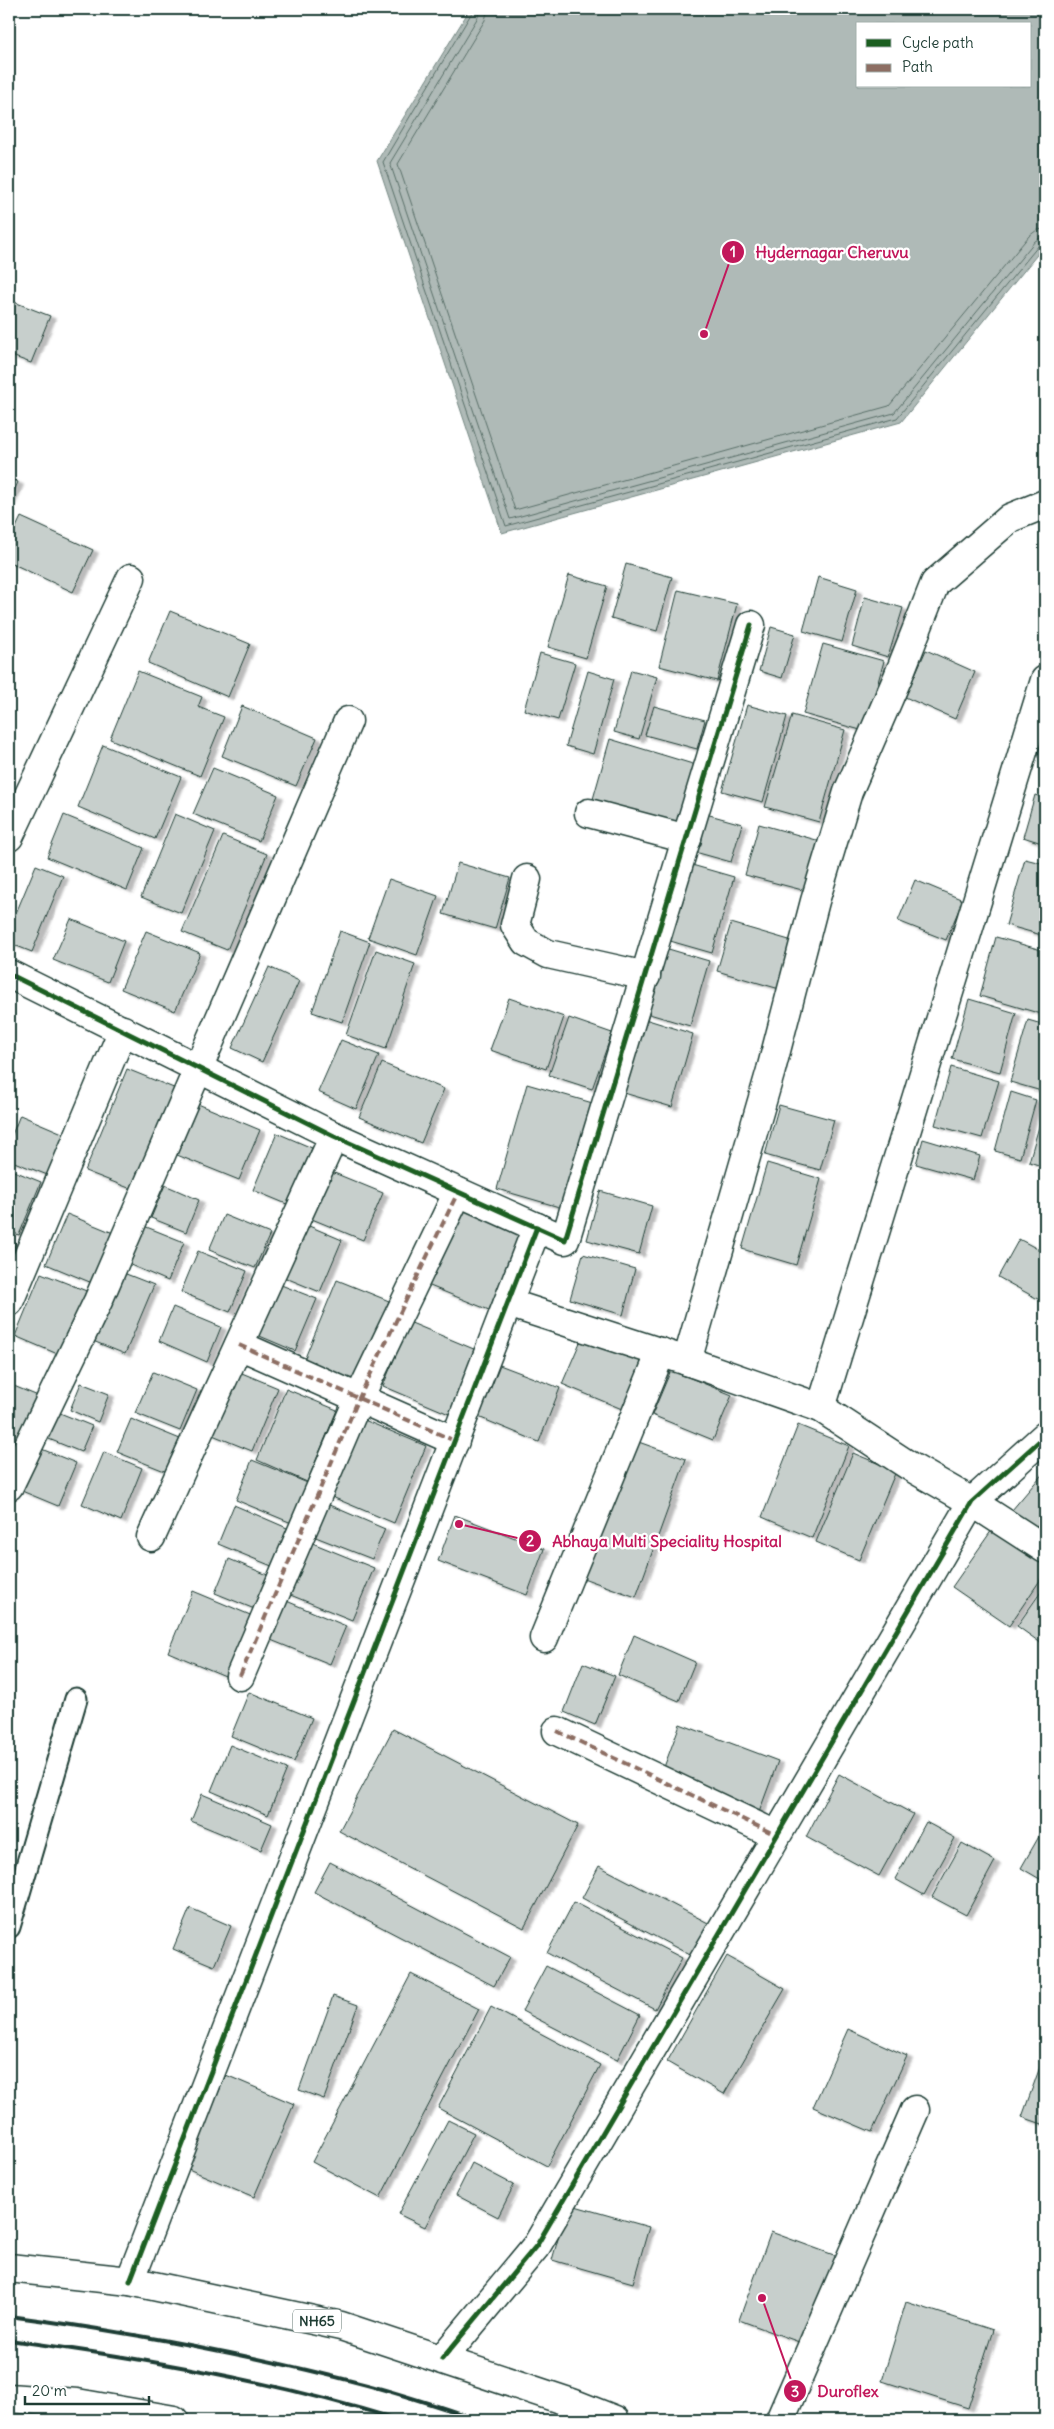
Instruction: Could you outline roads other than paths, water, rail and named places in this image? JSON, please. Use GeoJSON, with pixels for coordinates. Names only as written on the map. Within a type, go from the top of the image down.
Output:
{"type":"FeatureCollection","features":[{"type":"Feature","properties":{"kind":"main road"},"geometry":{"type":"LineString","coordinates":[[687,1361],[771,1070],[816,900],[848,792],[936,583],[1010,518],[1045,504]]}},
{"type":"Feature","properties":{"kind":"main road"},"geometry":{"type":"LineString","coordinates":[[9,837],[131,578]]}},
{"type":"Feature","properties":{"kind":"main road"},"geometry":{"type":"LineString","coordinates":[[9,974],[334,1136],[565,1240],[751,625]]}},
{"type":"Feature","properties":{"kind":"main road"},"geometry":{"type":"LineString","coordinates":[[821,1408],[1045,680]]}},
{"type":"Feature","properties":{"kind":"main road"},"geometry":{"type":"LineString","coordinates":[[9,1486],[98,1301],[348,720]]}},
{"type":"Feature","properties":{"kind":"main road"},"geometry":{"type":"LineString","coordinates":[[589,813],[687,839]]}},
{"type":"Feature","properties":{"kind":"main road"},"geometry":{"type":"LineString","coordinates":[[527,879],[515,924],[526,942],[548,954],[646,976]]}},
{"type":"Feature","properties":{"kind":"main road"},"geometry":{"type":"LineString","coordinates":[[9,1302],[123,1030]]}},
{"type":"Feature","properties":{"kind":"main road"},"geometry":{"type":"LineString","coordinates":[[151,1537],[334,1136]]}},
{"type":"Feature","properties":{"kind":"main road"},"geometry":{"type":"LineString","coordinates":[[240,1676],[359,1398],[458,1192]]}},
{"type":"Feature","properties":{"kind":"main road"},"geometry":{"type":"LineString","coordinates":[[130,2281],[537,1227]]}},
{"type":"Feature","properties":{"kind":"main road"},"geometry":{"type":"LineString","coordinates":[[508,1303],[661,1352],[821,1408],[911,1467],[972,1502],[1045,1549]]}},
{"type":"Feature","properties":{"kind":"main road"},"geometry":{"type":"LineString","coordinates":[[239,1345],[455,1441]]}},
{"type":"Feature","properties":{"kind":"main road"},"geometry":{"type":"LineString","coordinates":[[544,1638],[661,1352]]}},
{"type":"Feature","properties":{"kind":"main road"},"geometry":{"type":"LineString","coordinates":[[442,2359],[537,2244],[972,1502],[1045,1436]]}},
{"type":"Feature","properties":{"kind":"main road"},"geometry":{"type":"LineString","coordinates":[[557,1731],[776,1836]]}},
{"type":"Feature","properties":{"kind":"main road"},"geometry":{"type":"LineString","coordinates":[[780,2420],[915,2110]]}},
{"type":"Feature","properties":{"kind":"main road","name":"NH65"},"geometry":{"type":"LineString","coordinates":[[9,2268],[130,2281],[340,2326],[572,2403],[615,2420]]}},
{"type":"Feature","properties":{"kind":"main road"},"geometry":{"type":"LineString","coordinates":[[9,2398],[77,2403],[174,2420]]}},
{"type":"Feature","properties":{"kind":"lane"},"geometry":{"type":"LineString","coordinates":[[9,1927],[76,1699]]}},
{"type":"Feature","properties":{"kind":"water"},"geometry":{"type":"Polygon","coordinates":[[[470,9],[1045,9],[1045,245],[901,422],[502,533],[377,161],[470,9]]]}},
{"type":"Feature","properties":{"kind":"railway"},"geometry":{"type":"LineString","coordinates":[[9,2316],[99,2329],[278,2363],[381,2389],[480,2420]]}},
{"type":"Feature","properties":{"kind":"railway"},"geometry":{"type":"LineString","coordinates":[[9,2340],[108,2354],[255,2382],[303,2393],[399,2420]]}},
{"type":"Feature","properties":{"kind":"place","name":"Hydernagar Cheruvu"},"geometry":{"type":"Point","coordinates":[704,334]}},
{"type":"Feature","properties":{"kind":"place","name":"Abhaya Multi Speciality Hospital"},"geometry":{"type":"Point","coordinates":[459,1524]}},
{"type":"Feature","properties":{"kind":"place","name":"Duroflex"},"geometry":{"type":"Point","coordinates":[762,2298]}}]}
